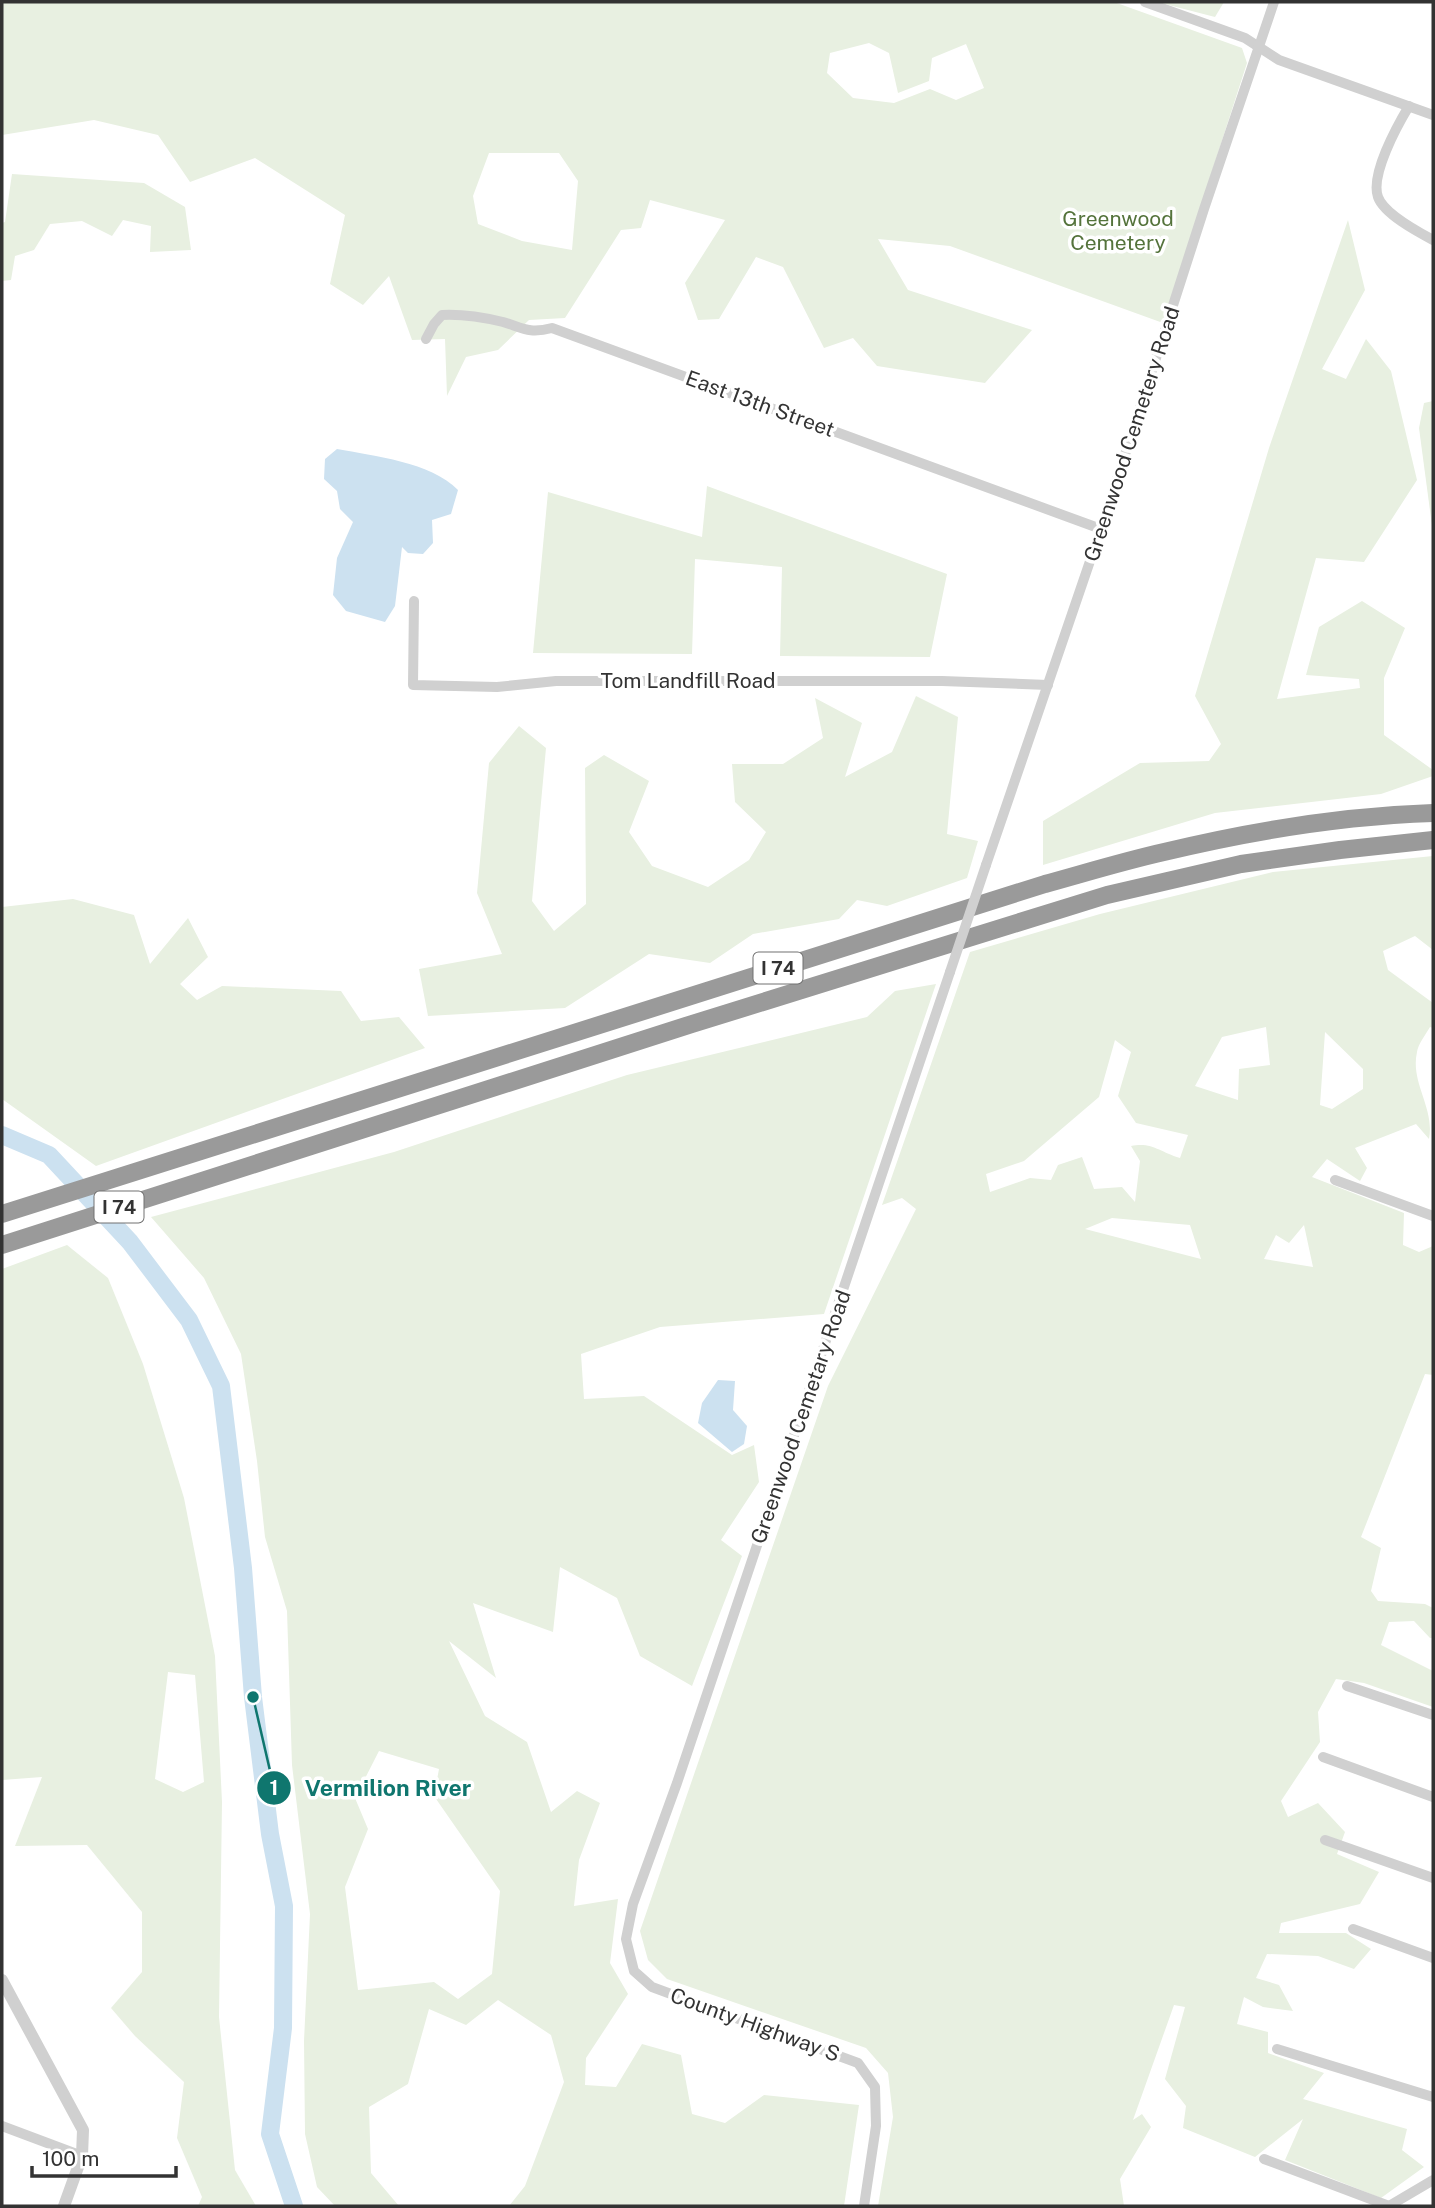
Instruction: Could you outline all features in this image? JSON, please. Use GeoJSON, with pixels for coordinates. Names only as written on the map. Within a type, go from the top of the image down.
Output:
{"type":"FeatureCollection","features":[{"type":"Feature","properties":{"kind":"highway","name":"I 74"},"geometry":{"type":"LineString","coordinates":[[2,1212],[38,1204],[1059,880],[1164,852],[1285,828],[1402,814],[1433,813]]}},
{"type":"Feature","properties":{"kind":"highway","name":"I 74"},"geometry":{"type":"LineString","coordinates":[[2,1245],[1107,895],[1241,864],[1340,849],[1433,840]]}},
{"type":"Feature","properties":{"kind":"street"},"geometry":{"type":"LineString","coordinates":[[1144,2],[1245,38],[1279,60],[1433,115]]}},
{"type":"Feature","properties":{"kind":"street","name":"Greenwood Cemetery Road"},"geometry":{"type":"LineString","coordinates":[[986,865],[1101,529],[1274,2]]}},
{"type":"Feature","properties":{"kind":"street"},"geometry":{"type":"LineString","coordinates":[[1409,106],[1380,168],[1376,185],[1377,196],[1382,205],[1412,229],[1433,240]]}},
{"type":"Feature","properties":{"kind":"street","name":"East 13th Street"},"geometry":{"type":"LineString","coordinates":[[426,339],[442,315],[460,314],[505,323],[524,330],[542,331],[552,328],[1101,529]]}},
{"type":"Feature","properties":{"kind":"street","name":"Tom Landfill Road"},"geometry":{"type":"LineString","coordinates":[[414,601],[413,685],[497,687],[556,681],[942,681],[1048,685]]}},
{"type":"Feature","properties":{"kind":"street","name":"Greenwood Cemetary Road"},"geometry":{"type":"LineString","coordinates":[[634,1971],[626,1939],[633,1904],[681,1770],[986,865]]}},
{"type":"Feature","properties":{"kind":"street"},"geometry":{"type":"LineString","coordinates":[[1335,1180],[1433,1216]]}},
{"type":"Feature","properties":{"kind":"street"},"geometry":{"type":"LineString","coordinates":[[1347,1686],[1433,1715]]}},
{"type":"Feature","properties":{"kind":"street"},"geometry":{"type":"LineString","coordinates":[[1323,1757],[1433,1797]]}},
{"type":"Feature","properties":{"kind":"street"},"geometry":{"type":"LineString","coordinates":[[1325,1840],[1433,1878]]}},
{"type":"Feature","properties":{"kind":"street"},"geometry":{"type":"LineString","coordinates":[[1353,1929],[1433,1958]]}},
{"type":"Feature","properties":{"kind":"street","name":"County Highway S"},"geometry":{"type":"LineString","coordinates":[[634,1971],[652,1987],[858,2063],[875,2087],[876,2126],[864,2206]]}},
{"type":"Feature","properties":{"kind":"street"},"geometry":{"type":"LineString","coordinates":[[2,1980],[83,2130],[82,2156],[64,2206]]}},
{"type":"Feature","properties":{"kind":"street"},"geometry":{"type":"LineString","coordinates":[[1277,2049],[1433,2097]]}},
{"type":"Feature","properties":{"kind":"street"},"geometry":{"type":"LineString","coordinates":[[2,2126],[82,2156]]}},
{"type":"Feature","properties":{"kind":"street"},"geometry":{"type":"LineString","coordinates":[[1264,2159],[1389,2206],[1433,2180]]}},
{"type":"Feature","properties":{"kind":"green space","name":"Greenwood Cemetery"},"geometry":{"type":"Polygon","coordinates":[[[2,2],[1114,2],[1242,48],[1247,63],[1163,323],[950,246],[878,239],[908,290],[1032,330],[985,383],[877,366],[853,338],[824,348],[783,267],[756,257],[719,319],[698,320],[685,283],[725,220],[650,200],[641,228],[621,230],[565,318],[529,320],[498,350],[466,357],[447,396],[445,339],[412,340],[389,276],[363,305],[330,284],[345,215],[255,158],[190,182],[158,135],[94,120],[2,135],[2,2]],[[869,43],[830,53],[827,73],[853,98],[894,103],[930,89],[956,100],[984,88],[966,44],[932,58],[929,81],[898,93],[889,53],[869,43]],[[489,153],[473,196],[478,224],[522,241],[572,250],[578,181],[559,153],[489,153]]]}},
{"type":"Feature","properties":{"kind":"green space"},"geometry":{"type":"Polygon","coordinates":[[[1157,2],[1224,2],[1215,17],[1157,2]]]}},
{"type":"Feature","properties":{"kind":"green space"},"geometry":{"type":"Polygon","coordinates":[[[12,174],[144,183],[185,207],[191,250],[150,252],[151,226],[123,220],[112,236],[82,221],[50,224],[34,250],[15,256],[11,280],[2,281],[2,223],[5,222],[12,174]]]}},
{"type":"Feature","properties":{"kind":"green space"},"geometry":{"type":"Polygon","coordinates":[[[1348,220],[1365,290],[1322,369],[1346,379],[1366,339],[1391,371],[1417,480],[1364,562],[1316,558],[1277,699],[1360,688],[1359,679],[1306,675],[1319,627],[1362,601],[1405,628],[1384,678],[1384,735],[1433,770],[1433,776],[1381,794],[1215,813],[1043,865],[1043,821],[1140,763],[1209,761],[1221,744],[1195,696],[1269,448],[1348,220]]]}},
{"type":"Feature","properties":{"kind":"green space"},"geometry":{"type":"Polygon","coordinates":[[[1433,401],[1433,533],[1419,428],[1424,403],[1433,401]]]}},
{"type":"Feature","properties":{"kind":"green space"},"geometry":{"type":"Polygon","coordinates":[[[707,486],[947,574],[930,657],[780,656],[782,567],[695,559],[692,654],[533,653],[548,492],[702,537],[707,486]]]}},
{"type":"Feature","properties":{"kind":"green space"},"geometry":{"type":"Polygon","coordinates":[[[916,696],[958,717],[947,834],[978,841],[967,878],[887,906],[857,900],[839,919],[753,934],[710,963],[649,954],[565,1008],[428,1016],[419,969],[502,954],[477,893],[489,763],[519,726],[546,748],[532,901],[554,931],[586,904],[585,768],[604,755],[649,781],[629,832],[652,866],[708,887],[749,860],[766,832],[735,802],[732,764],[783,764],[823,738],[815,698],[862,723],[845,777],[892,752],[916,696]]]}},
{"type":"Feature","properties":{"kind":"green space"},"geometry":{"type":"Polygon","coordinates":[[[1433,856],[1433,950],[1415,936],[1383,951],[1388,970],[1433,1003],[1433,1028],[1430,1027],[1419,1046],[1416,1063],[1419,1085],[1429,1117],[1429,1139],[1416,1124],[1355,1148],[1367,1168],[1360,1181],[1327,1159],[1312,1177],[1404,1213],[1403,1245],[1419,1252],[1433,1246],[1433,1375],[1425,1374],[1361,1537],[1381,1548],[1371,1591],[1378,1601],[1425,1604],[1433,1608],[1433,1638],[1414,1621],[1389,1622],[1381,1645],[1433,1671],[1433,1707],[1364,1683],[1336,1679],[1318,1712],[1320,1742],[1281,1801],[1288,1817],[1318,1803],[1345,1832],[1337,1854],[1379,1872],[1360,1904],[1281,1923],[1279,1933],[1346,1933],[1371,1949],[1354,1969],[1318,1956],[1267,1954],[1256,1978],[1279,1985],[1293,2011],[1263,2007],[1244,1997],[1237,2024],[1268,2032],[1268,2053],[1324,2073],[1303,2099],[1407,2129],[1402,2150],[1424,2167],[1381,2198],[1285,2160],[1303,2119],[1255,2157],[1183,2128],[1186,2106],[1165,2079],[1185,2007],[1174,2005],[1133,2120],[1142,2114],[1151,2127],[1120,2179],[1124,2206],[878,2206],[893,2117],[888,2073],[866,2048],[667,1979],[648,1960],[640,1931],[828,1386],[916,1209],[902,1198],[882,1205],[970,952],[1100,914],[1273,872],[1433,856]],[[1266,1027],[1222,1037],[1195,1086],[1238,1100],[1239,1069],[1270,1065],[1266,1027]],[[1325,1032],[1320,1105],[1332,1109],[1363,1089],[1363,1069],[1325,1032]],[[1115,1040],[1099,1097],[1024,1161],[986,1174],[990,1192],[1030,1178],[1051,1180],[1058,1165],[1082,1157],[1094,1189],[1122,1187],[1135,1202],[1140,1161],[1131,1146],[1151,1146],[1180,1158],[1188,1135],[1136,1123],[1118,1096],[1131,1052],[1115,1040]],[[1112,1218],[1085,1229],[1201,1259],[1190,1225],[1112,1218]],[[1304,1225],[1289,1243],[1276,1235],[1264,1259],[1313,1267],[1304,1225]]]}},
{"type":"Feature","properties":{"kind":"green space"},"geometry":{"type":"Polygon","coordinates":[[[73,899],[134,915],[150,964],[188,918],[208,957],[180,984],[197,1000],[222,986],[341,991],[361,1021],[399,1017],[425,1048],[96,1166],[2,1099],[2,907],[73,899]]]}},
{"type":"Feature","properties":{"kind":"green space"},"geometry":{"type":"Polygon","coordinates":[[[936,984],[824,1314],[660,1327],[581,1354],[584,1399],[644,1396],[732,1455],[754,1445],[759,1482],[721,1540],[742,1556],[692,1686],[640,1656],[617,1598],[560,1567],[553,1632],[473,1603],[496,1678],[449,1641],[485,1716],[527,1742],[551,1812],[577,1791],[600,1803],[579,1860],[574,1906],[618,1899],[610,1963],[628,1994],[586,2058],[585,2085],[616,2087],[642,2044],[681,2055],[692,2114],[725,2123],[764,2095],[859,2105],[844,2206],[509,2206],[525,2186],[564,2082],[551,2035],[498,2000],[466,2025],[429,2009],[408,2084],[369,2107],[371,2173],[399,2206],[335,2206],[317,2187],[305,2134],[304,2041],[310,1914],[292,1765],[287,1611],[265,1537],[241,1354],[204,1278],[151,1217],[394,1152],[627,1075],[867,1017],[895,991],[936,984]],[[379,1751],[355,1798],[368,1829],[345,1887],[358,1990],[434,1982],[458,1999],[492,1974],[500,1891],[434,1796],[439,1769],[379,1751]]]}},
{"type":"Feature","properties":{"kind":"green space"},"geometry":{"type":"Polygon","coordinates":[[[67,1245],[108,1278],[143,1364],[184,1498],[215,1656],[222,1802],[219,2017],[235,2170],[256,2206],[198,2206],[202,2197],[177,2138],[184,2082],[135,2036],[111,2008],[142,1972],[142,1912],[87,1845],[15,1846],[42,1777],[2,1780],[2,1269],[67,1245]],[[168,1672],[155,1779],[183,1792],[204,1782],[195,1675],[168,1672]]]}},
{"type":"Feature","properties":{"kind":"water"},"geometry":{"type":"Polygon","coordinates":[[[337,449],[418,467],[447,480],[458,490],[451,514],[432,520],[433,543],[423,554],[408,553],[402,547],[395,606],[385,622],[346,611],[333,595],[337,558],[353,522],[340,509],[337,491],[324,479],[325,459],[337,449]]]}},
{"type":"Feature","properties":{"kind":"water"},"geometry":{"type":"Polygon","coordinates":[[[718,1380],[735,1381],[733,1410],[747,1426],[744,1444],[732,1452],[698,1423],[702,1403],[718,1380]]]}},
{"type":"Feature","properties":{"kind":"waterway"},"geometry":{"type":"LineString","coordinates":[[2,1135],[49,1155],[130,1242],[189,1320],[221,1386],[243,1568],[253,1697],[270,1834],[284,1906],[283,2028],[270,2134],[294,2206]]}},
{"type":"Feature","properties":{"kind":"place","name":"Vermilion River"},"geometry":{"type":"Point","coordinates":[253,1697]}}]}
